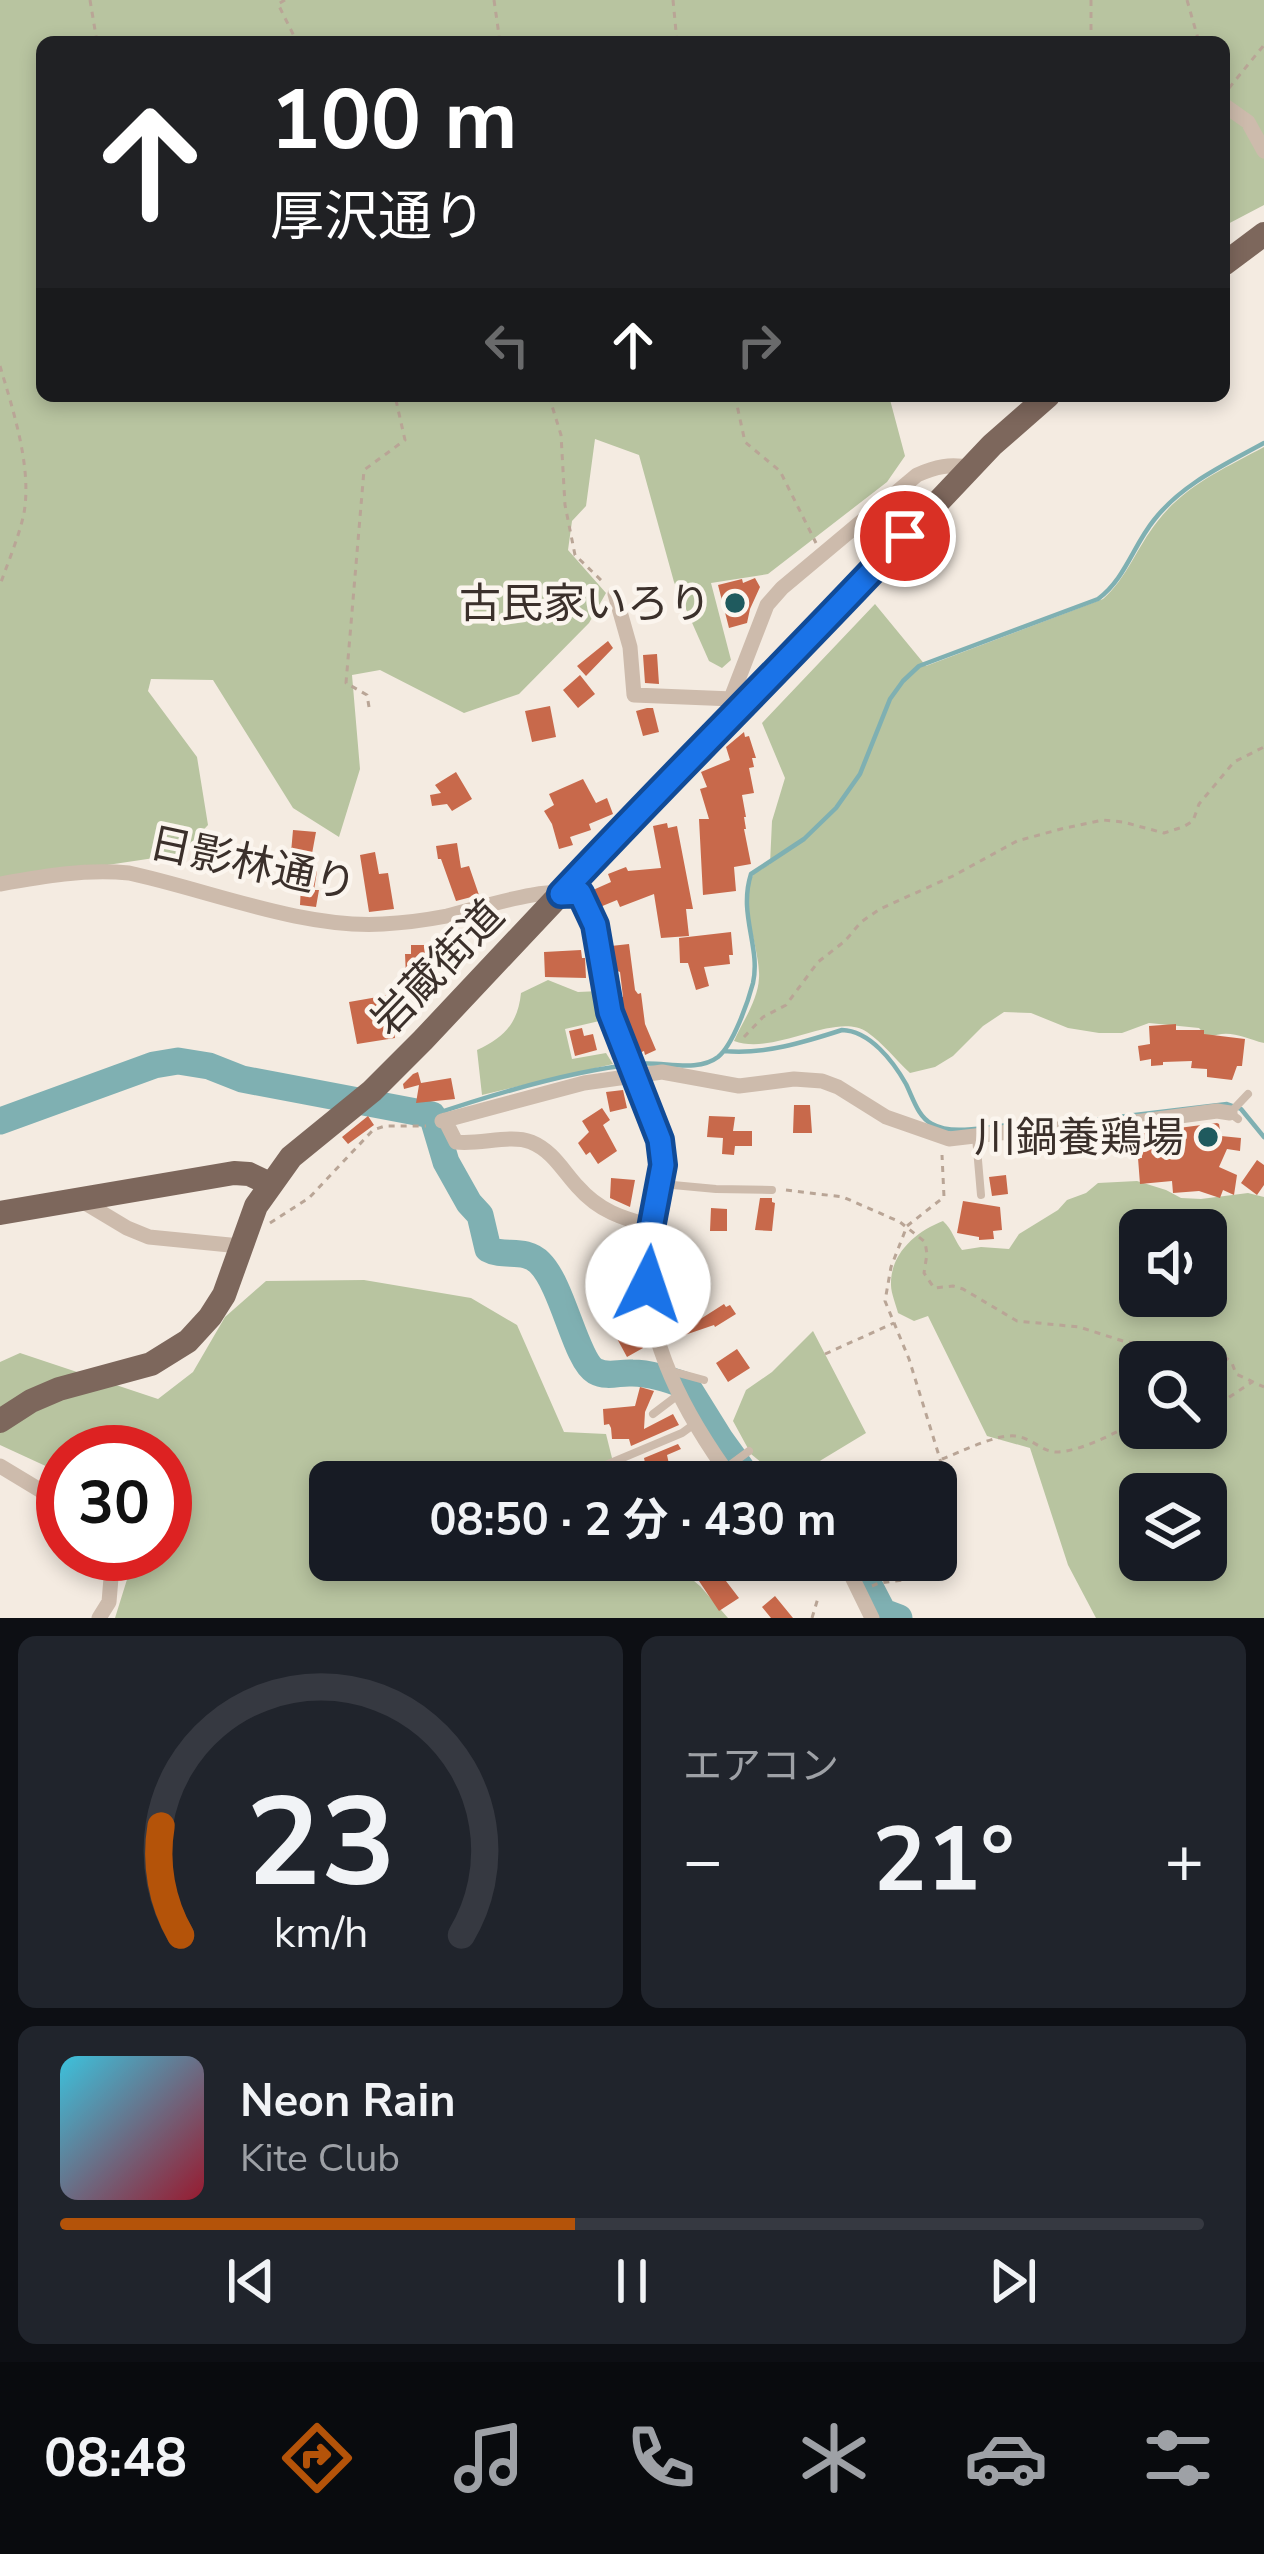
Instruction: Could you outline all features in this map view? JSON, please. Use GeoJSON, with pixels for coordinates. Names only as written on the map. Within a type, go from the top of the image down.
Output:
{"type":"FeatureCollection","features":[{"type":"Feature","properties":{"kind":"main road"},"geometry":{"type":"LineString","coordinates":[[1230,260],[1264,234]]}},
{"type":"Feature","properties":{"kind":"main road","name":"岩蔵街道"},"geometry":{"type":"LineString","coordinates":[[0,1421],[59,1389],[134,1370],[174,1352],[196,1333],[227,1288],[249,1220],[270,1184],[301,1148],[362,1099],[736,705],[1041,402]]}},
{"type":"Feature","properties":{"kind":"main road"},"geometry":{"type":"LineString","coordinates":[[0,1213],[243,1173],[270,1184]]}},
{"type":"Feature","properties":{"kind":"street"},"geometry":{"type":"LineString","coordinates":[[1230,109],[1248,122],[1264,152]]}},
{"type":"Feature","properties":{"kind":"street"},"geometry":{"type":"LineString","coordinates":[[615,594],[630,647],[634,695],[736,705],[767,604],[917,475],[956,464],[970,468]]}},
{"type":"Feature","properties":{"kind":"street","name":"日影林通り"},"geometry":{"type":"LineString","coordinates":[[0,884],[64,872],[129,873],[308,919],[378,925],[436,918],[538,893],[561,894]]}},
{"type":"Feature","properties":{"kind":"street"},"geometry":{"type":"LineString","coordinates":[[561,894],[580,893],[588,907],[610,1012],[660,1140],[661,1184],[646,1260],[656,1331],[678,1394],[722,1461]]}},
{"type":"Feature","properties":{"kind":"street"},"geometry":{"type":"LineString","coordinates":[[652,1226],[614,1216],[581,1191],[551,1155],[527,1140],[456,1142],[438,1122],[634,1070],[739,1086],[794,1079],[822,1081],[886,1117],[954,1139],[1235,1111]]}},
{"type":"Feature","properties":{"kind":"street"},"geometry":{"type":"LineString","coordinates":[[79,1199],[149,1237],[240,1246]]}},
{"type":"Feature","properties":{"kind":"street"},"geometry":{"type":"LineString","coordinates":[[0,1466],[36,1488]]}},
{"type":"Feature","properties":{"kind":"street"},"geometry":{"type":"LineString","coordinates":[[99,1618],[109,1601],[111,1581]]}},
{"type":"Feature","properties":{"kind":"street"},"geometry":{"type":"LineString","coordinates":[[854,1581],[872,1618]]}},
{"type":"Feature","properties":{"kind":"lane"},"geometry":{"type":"LineString","coordinates":[[1235,1111],[1248,1094]]}},
{"type":"Feature","properties":{"kind":"lane"},"geometry":{"type":"LineString","coordinates":[[976,1136],[981,1195]]}},
{"type":"Feature","properties":{"kind":"lane"},"geometry":{"type":"LineString","coordinates":[[661,1184],[772,1190]]}},
{"type":"Feature","properties":{"kind":"lane"},"geometry":{"type":"LineString","coordinates":[[669,1371],[704,1380]]}},
{"type":"Feature","properties":{"kind":"lane"},"geometry":{"type":"LineString","coordinates":[[653,1414],[678,1394]]}},
{"type":"Feature","properties":{"kind":"lane"},"geometry":{"type":"LineString","coordinates":[[615,1461],[694,1424]]}},
{"type":"Feature","properties":{"kind":"lane"},"geometry":{"type":"LineString","coordinates":[[739,1461],[745,1454]]}},
{"type":"Feature","properties":{"kind":"path"},"geometry":{"type":"LineString","coordinates":[[90,0],[97,36]]}},
{"type":"Feature","properties":{"kind":"path"},"geometry":{"type":"LineString","coordinates":[[285,0],[278,4],[294,36]]}},
{"type":"Feature","properties":{"kind":"path"},"geometry":{"type":"LineString","coordinates":[[494,0],[499,36]]}},
{"type":"Feature","properties":{"kind":"path"},"geometry":{"type":"LineString","coordinates":[[674,0],[677,36]]}},
{"type":"Feature","properties":{"kind":"path"},"geometry":{"type":"LineString","coordinates":[[1091,0],[1091,36]]}},
{"type":"Feature","properties":{"kind":"path"},"geometry":{"type":"LineString","coordinates":[[1187,0],[1197,36]]}},
{"type":"Feature","properties":{"kind":"path"},"geometry":{"type":"LineString","coordinates":[[1230,87],[1264,45]]}},
{"type":"Feature","properties":{"kind":"path"},"geometry":{"type":"LineString","coordinates":[[0,366],[17,421],[25,482],[24,512],[0,585]]}},
{"type":"Feature","properties":{"kind":"path"},"geometry":{"type":"LineString","coordinates":[[369,707],[367,695],[346,683],[364,470],[405,440],[396,402]]}},
{"type":"Feature","properties":{"kind":"path"},"geometry":{"type":"LineString","coordinates":[[551,402],[561,435],[565,505],[575,555],[615,594]]}},
{"type":"Feature","properties":{"kind":"path"},"geometry":{"type":"LineString","coordinates":[[736,402],[746,442],[780,471],[823,555]]}},
{"type":"Feature","properties":{"kind":"path"},"geometry":{"type":"LineString","coordinates":[[744,1037],[763,1017],[786,1005],[818,962],[880,909],[1017,842],[1061,829],[1102,820],[1164,832],[1184,827],[1234,762],[1264,747]]}},
{"type":"Feature","properties":{"kind":"path"},"geometry":{"type":"LineString","coordinates":[[240,1246],[309,1198],[373,1130],[438,1122]]}},
{"type":"Feature","properties":{"kind":"path"},"geometry":{"type":"LineString","coordinates":[[879,1583],[952,1571],[938,1515],[944,1480],[940,1459],[885,1301],[891,1267],[907,1226],[944,1197],[943,1138]]}},
{"type":"Feature","properties":{"kind":"path"},"geometry":{"type":"LineString","coordinates":[[772,1190],[843,1197],[907,1226],[925,1242],[924,1273],[934,1288],[963,1289],[1017,1321],[1079,1327],[1193,1356],[1215,1354],[1232,1363],[1236,1374],[1264,1387]]}},
{"type":"Feature","properties":{"kind":"path"},"geometry":{"type":"LineString","coordinates":[[825,1354],[895,1323]]}},
{"type":"Feature","properties":{"kind":"path"},"geometry":{"type":"LineString","coordinates":[[1227,1398],[1253,1381]]}},
{"type":"Feature","properties":{"kind":"path"},"geometry":{"type":"LineString","coordinates":[[940,1459],[1011,1436],[1029,1440],[1046,1452],[1066,1451],[1119,1430]]}},
{"type":"Feature","properties":{"kind":"path"},"geometry":{"type":"LineString","coordinates":[[812,1618],[818,1598]]}},
{"type":"Feature","properties":{"kind":"green space"},"geometry":{"type":"Polygon","coordinates":[[[0,0],[1264,0],[1264,205],[1230,223],[1230,36],[36,36],[36,402],[891,402],[905,456],[887,482],[768,574],[711,583],[731,660],[722,668],[709,661],[674,582],[639,455],[595,439],[586,506],[572,521],[568,550],[606,593],[589,623],[519,694],[464,713],[380,670],[352,675],[360,769],[339,837],[293,808],[213,680],[151,679],[148,691],[197,757],[208,825],[181,854],[0,881],[0,0]]]}},
{"type":"Feature","properties":{"kind":"green space"},"geometry":{"type":"Polygon","coordinates":[[[1264,447],[1264,1043],[1229,1034],[1208,1038],[1199,1028],[1149,1023],[1122,1033],[1099,1033],[1068,1028],[1031,1013],[1004,1012],[953,1056],[935,1067],[910,1073],[873,1036],[854,1027],[768,1043],[734,1041],[759,978],[748,910],[749,884],[754,874],[770,864],[772,821],[785,778],[762,723],[875,604],[926,666],[1103,599],[1168,509],[1206,479],[1264,447]]]}},
{"type":"Feature","properties":{"kind":"green space"},"geometry":{"type":"Polygon","coordinates":[[[548,980],[578,992],[600,991],[608,1019],[565,1029],[572,1059],[606,1053],[613,1064],[482,1095],[477,1050],[508,1028],[521,993],[548,980]]]}},
{"type":"Feature","properties":{"kind":"green space"},"geometry":{"type":"Polygon","coordinates":[[[1137,1181],[1181,1198],[1248,1193],[1264,1197],[1264,1618],[1096,1618],[1068,1565],[1030,1448],[987,1436],[928,1316],[914,1321],[898,1313],[891,1285],[895,1263],[924,1231],[943,1221],[962,1250],[1009,1249],[1019,1234],[1067,1200],[1098,1183],[1137,1181]]]}},
{"type":"Feature","properties":{"kind":"green space"},"geometry":{"type":"Polygon","coordinates":[[[364,1280],[471,1298],[517,1325],[564,1432],[606,1434],[613,1461],[309,1461],[309,1581],[694,1581],[728,1618],[115,1618],[127,1581],[192,1581],[192,1425],[36,1425],[36,1462],[0,1445],[0,1362],[20,1353],[158,1399],[193,1372],[225,1317],[266,1281],[364,1280]]]}},
{"type":"Feature","properties":{"kind":"green space"},"geometry":{"type":"Polygon","coordinates":[[[813,1331],[866,1433],[820,1461],[760,1461],[733,1421],[746,1390],[772,1372],[813,1331]]]}},
{"type":"Feature","properties":{"kind":"building"},"geometry":{"type":"Polygon","coordinates":[[[755,578],[760,587],[747,623],[729,628],[718,585],[755,578]]]}},
{"type":"Feature","properties":{"kind":"building"},"geometry":{"type":"Polygon","coordinates":[[[608,641],[613,648],[586,676],[577,666],[608,641]]]}},
{"type":"Feature","properties":{"kind":"building"},"geometry":{"type":"Polygon","coordinates":[[[657,654],[659,684],[645,683],[643,655],[657,654]]]}},
{"type":"Feature","properties":{"kind":"building"},"geometry":{"type":"Polygon","coordinates":[[[580,675],[595,694],[578,708],[563,690],[580,675]]]}},
{"type":"Feature","properties":{"kind":"building"},"geometry":{"type":"Polygon","coordinates":[[[550,706],[556,737],[532,742],[525,711],[550,706]]]}},
{"type":"Feature","properties":{"kind":"building"},"geometry":{"type":"Polygon","coordinates":[[[653,708],[659,732],[643,736],[636,711],[653,708]]]}},
{"type":"Feature","properties":{"kind":"building"},"geometry":{"type":"Polygon","coordinates":[[[744,732],[756,758],[749,768],[754,793],[742,795],[751,864],[734,867],[736,891],[703,895],[699,819],[709,819],[700,789],[707,787],[701,772],[730,760],[726,747],[744,732]]]}},
{"type":"Feature","properties":{"kind":"building"},"geometry":{"type":"Polygon","coordinates":[[[456,772],[472,799],[452,811],[447,804],[432,806],[430,795],[441,793],[435,785],[456,772]]]}},
{"type":"Feature","properties":{"kind":"building"},"geometry":{"type":"Polygon","coordinates":[[[583,779],[596,803],[607,798],[613,814],[589,824],[591,830],[570,837],[573,845],[559,849],[544,811],[554,805],[549,794],[583,779]]]}},
{"type":"Feature","properties":{"kind":"building"},"geometry":{"type":"Polygon","coordinates":[[[667,823],[668,828],[677,826],[693,909],[686,909],[689,936],[661,938],[654,894],[620,907],[617,900],[600,907],[593,890],[611,882],[608,874],[626,867],[628,871],[661,868],[653,826],[667,823]]]}},
{"type":"Feature","properties":{"kind":"building"},"geometry":{"type":"Polygon","coordinates":[[[293,830],[316,832],[309,870],[317,871],[316,907],[300,905],[301,885],[294,884],[295,864],[290,864],[293,830]]]}},
{"type":"Feature","properties":{"kind":"building"},"geometry":{"type":"Polygon","coordinates":[[[457,843],[461,868],[469,866],[479,895],[456,901],[436,846],[457,843]]]}},
{"type":"Feature","properties":{"kind":"building"},"geometry":{"type":"Polygon","coordinates":[[[375,852],[379,874],[388,873],[394,909],[369,912],[360,855],[375,852]]]}},
{"type":"Feature","properties":{"kind":"building"},"geometry":{"type":"Polygon","coordinates":[[[731,932],[730,964],[704,967],[709,986],[696,990],[688,963],[680,963],[679,938],[731,932]]]}},
{"type":"Feature","properties":{"kind":"building"},"geometry":{"type":"Polygon","coordinates":[[[629,944],[635,990],[641,993],[645,1024],[656,1050],[645,1055],[639,1053],[627,1024],[611,946],[629,944]]]}},
{"type":"Feature","properties":{"kind":"building"},"geometry":{"type":"Polygon","coordinates":[[[411,945],[424,945],[429,976],[406,977],[405,954],[411,954],[411,945]]]}},
{"type":"Feature","properties":{"kind":"building"},"geometry":{"type":"Polygon","coordinates":[[[581,950],[586,978],[545,977],[544,952],[581,950]]]}},
{"type":"Feature","properties":{"kind":"building"},"geometry":{"type":"Polygon","coordinates":[[[389,995],[395,1038],[357,1044],[349,1002],[389,995]]]}},
{"type":"Feature","properties":{"kind":"building"},"geometry":{"type":"Polygon","coordinates":[[[1176,1024],[1176,1030],[1204,1030],[1204,1034],[1245,1039],[1242,1066],[1237,1066],[1232,1080],[1207,1077],[1207,1069],[1191,1068],[1192,1061],[1151,1066],[1151,1059],[1140,1061],[1138,1046],[1150,1044],[1149,1026],[1176,1024]]]}},
{"type":"Feature","properties":{"kind":"building"},"geometry":{"type":"Polygon","coordinates":[[[582,1028],[584,1036],[593,1034],[597,1050],[575,1056],[569,1031],[582,1028]]]}},
{"type":"Feature","properties":{"kind":"building"},"geometry":{"type":"Polygon","coordinates":[[[418,1072],[421,1083],[451,1078],[455,1099],[416,1103],[419,1085],[404,1089],[403,1084],[418,1072]]]}},
{"type":"Feature","properties":{"kind":"building"},"geometry":{"type":"Polygon","coordinates":[[[623,1090],[627,1108],[610,1112],[606,1092],[623,1090]]]}},
{"type":"Feature","properties":{"kind":"building"},"geometry":{"type":"Polygon","coordinates":[[[794,1105],[810,1105],[812,1133],[793,1133],[794,1105]]]}},
{"type":"Feature","properties":{"kind":"building"},"geometry":{"type":"Polygon","coordinates":[[[602,1108],[610,1120],[603,1125],[617,1151],[598,1164],[578,1143],[589,1132],[582,1121],[602,1108]]]}},
{"type":"Feature","properties":{"kind":"building"},"geometry":{"type":"Polygon","coordinates":[[[368,1116],[374,1125],[348,1144],[342,1137],[368,1116]]]}},
{"type":"Feature","properties":{"kind":"building"},"geometry":{"type":"Polygon","coordinates":[[[709,1116],[735,1117],[733,1131],[752,1131],[752,1146],[735,1146],[734,1155],[722,1154],[723,1138],[707,1137],[709,1116]]]}},
{"type":"Feature","properties":{"kind":"building"},"geometry":{"type":"Polygon","coordinates":[[[1217,1123],[1221,1136],[1241,1138],[1240,1151],[1227,1149],[1219,1167],[1237,1175],[1234,1195],[1223,1190],[1220,1198],[1199,1191],[1173,1193],[1172,1181],[1140,1184],[1140,1133],[1217,1123]]]}},
{"type":"Feature","properties":{"kind":"building"},"geometry":{"type":"Polygon","coordinates":[[[1257,1160],[1264,1165],[1264,1185],[1257,1195],[1241,1183],[1257,1160]]]}},
{"type":"Feature","properties":{"kind":"building"},"geometry":{"type":"Polygon","coordinates":[[[1006,1175],[1008,1194],[992,1196],[989,1177],[1006,1175]]]}},
{"type":"Feature","properties":{"kind":"building"},"geometry":{"type":"Polygon","coordinates":[[[611,1178],[635,1180],[630,1207],[610,1198],[611,1178]]]}},
{"type":"Feature","properties":{"kind":"building"},"geometry":{"type":"Polygon","coordinates":[[[760,1198],[772,1198],[775,1203],[772,1231],[755,1230],[760,1198]]]}},
{"type":"Feature","properties":{"kind":"building"},"geometry":{"type":"Polygon","coordinates":[[[963,1201],[1000,1207],[1002,1230],[993,1231],[994,1239],[957,1233],[963,1201]]]}},
{"type":"Feature","properties":{"kind":"building"},"geometry":{"type":"Polygon","coordinates":[[[711,1208],[727,1209],[727,1231],[710,1231],[711,1208]]]}},
{"type":"Feature","properties":{"kind":"building"},"geometry":{"type":"Polygon","coordinates":[[[620,1229],[638,1235],[627,1241],[635,1271],[621,1276],[609,1246],[625,1239],[620,1229]]]}},
{"type":"Feature","properties":{"kind":"building"},"geometry":{"type":"Polygon","coordinates":[[[724,1304],[736,1314],[715,1327],[676,1338],[667,1315],[673,1310],[685,1306],[691,1325],[724,1304]]]}},
{"type":"Feature","properties":{"kind":"building"},"geometry":{"type":"Polygon","coordinates":[[[632,1323],[643,1348],[627,1357],[614,1333],[632,1323]]]}},
{"type":"Feature","properties":{"kind":"building"},"geometry":{"type":"Polygon","coordinates":[[[737,1349],[750,1368],[728,1382],[716,1363],[737,1349]]]}},
{"type":"Feature","properties":{"kind":"building"},"geometry":{"type":"Polygon","coordinates":[[[640,1387],[654,1391],[644,1429],[673,1414],[679,1425],[631,1446],[629,1439],[612,1439],[609,1424],[604,1425],[603,1409],[635,1406],[640,1387]]]}},
{"type":"Feature","properties":{"kind":"building"},"geometry":{"type":"Polygon","coordinates":[[[678,1444],[681,1449],[667,1455],[668,1461],[644,1458],[678,1444]]]}},
{"type":"Feature","properties":{"kind":"building"},"geometry":{"type":"Polygon","coordinates":[[[699,1581],[726,1581],[739,1598],[719,1611],[699,1581]]]}},
{"type":"Feature","properties":{"kind":"building"},"geometry":{"type":"Polygon","coordinates":[[[775,1596],[793,1618],[771,1618],[762,1607],[775,1596]]]}},
{"type":"Feature","properties":{"kind":"waterway"},"geometry":{"type":"LineString","coordinates":[[432,1115],[587,1072],[638,1064],[700,1064],[718,1057],[744,1012],[753,983],[747,903],[751,874],[804,839],[836,808],[860,774],[890,699],[903,681],[919,666],[1098,599],[1115,582],[1165,507],[1205,476],[1264,443]]}},
{"type":"Feature","properties":{"kind":"waterway"},"geometry":{"type":"LineString","coordinates":[[724,1051],[769,1049],[842,1030],[852,1032],[871,1041],[887,1057],[919,1112],[932,1124],[960,1130],[1010,1125]]}},
{"type":"Feature","properties":{"kind":"waterway"},"geometry":{"type":"LineString","coordinates":[[0,1121],[154,1065],[178,1061],[242,1079],[432,1115],[446,1162],[480,1215],[488,1249],[528,1255],[540,1263],[556,1288],[588,1364],[595,1371],[646,1374],[687,1386],[736,1461]]}},
{"type":"Feature","properties":{"kind":"waterway"},"geometry":{"type":"LineString","coordinates":[[1093,1120],[1227,1104],[1241,1109],[1264,1137]]}},
{"type":"Feature","properties":{"kind":"waterway"},"geometry":{"type":"LineString","coordinates":[[867,1581],[883,1612],[899,1618]]}},
{"type":"Feature","properties":{"kind":"place","name":"古民家いろり"},"geometry":{"type":"Point","coordinates":[735,603]}},
{"type":"Feature","properties":{"kind":"place","name":"川鍋養鶏場"},"geometry":{"type":"Point","coordinates":[1208,1137]}},
{"type":"Feature","properties":{"kind":"route"},"geometry":{"type":"LineString","coordinates":[[648,1285],[646,1260],[663,1165],[660,1140],[610,1012],[588,907],[580,893],[561,894],[905,536]]}}]}
